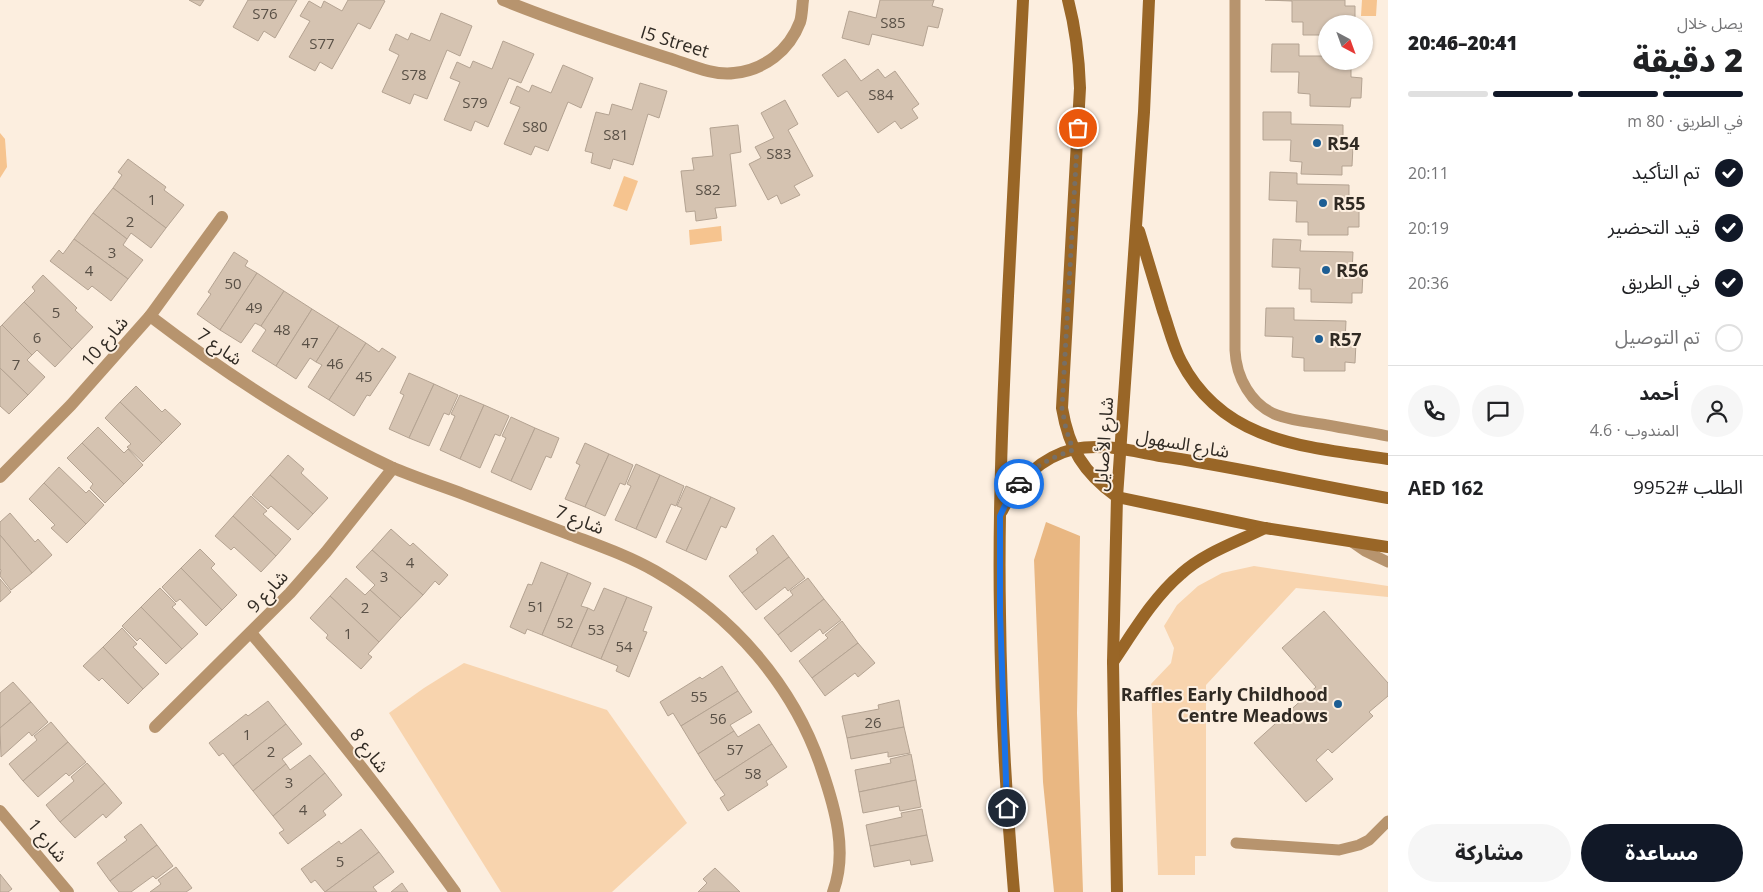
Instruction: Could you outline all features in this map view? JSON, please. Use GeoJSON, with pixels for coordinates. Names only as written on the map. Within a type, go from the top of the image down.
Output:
{"type":"FeatureCollection","features":[{"type":"Feature","properties":{"kind":"main road"},"geometry":{"type":"LineString","coordinates":[[1014,892],[1002,711],[1000,516],[1005,370],[1023,0]]}},
{"type":"Feature","properties":{"kind":"main road"},"geometry":{"type":"LineString","coordinates":[[1068,0],[1075,27],[1080,88],[1062,408],[1073,450],[1084,468],[1099,484],[1117,497],[1265,528],[1388,547]]}},
{"type":"Feature","properties":{"kind":"main road","name":"شارع الأصايل"},"geometry":{"type":"LineString","coordinates":[[1117,892],[1113,662],[1117,497],[1144,112],[1149,0]]}},
{"type":"Feature","properties":{"kind":"main road"},"geometry":{"type":"LineString","coordinates":[[1136,224],[1180,360],[1204,396],[1224,414],[1247,428],[1272,438],[1338,452],[1388,459]]}},
{"type":"Feature","properties":{"kind":"main road","name":"شارع السهول"},"geometry":{"type":"LineString","coordinates":[[1000,516],[1009,497],[1021,481],[1037,467],[1054,456],[1073,450],[1098,446],[1191,460],[1315,486],[1388,498]]}},
{"type":"Feature","properties":{"kind":"main road"},"geometry":{"type":"LineString","coordinates":[[1113,662],[1152,605],[1182,573],[1207,557],[1265,528]]}},
{"type":"Feature","properties":{"kind":"street","name":"I5 Street"},"geometry":{"type":"LineString","coordinates":[[503,0],[611,40],[710,71],[733,74],[754,69],[774,58],[790,42],[800,21],[803,0]]}},
{"type":"Feature","properties":{"kind":"street","name":"شارع 10"},"geometry":{"type":"LineString","coordinates":[[0,477],[71,406],[150,316],[222,217]]}},
{"type":"Feature","properties":{"kind":"street","name":"شارع 7"},"geometry":{"type":"LineString","coordinates":[[150,316],[204,357],[259,394],[303,420],[393,468],[614,551],[654,571],[696,598],[734,629],[766,666],[794,706],[816,751],[831,797],[840,846],[839,867],[832,892]]}},
{"type":"Feature","properties":{"kind":"street","name":"شارع 9"},"geometry":{"type":"LineString","coordinates":[[155,727],[252,633],[326,552],[393,468]]}},
{"type":"Feature","properties":{"kind":"street","name":"شارع 8"},"geometry":{"type":"LineString","coordinates":[[252,633],[361,767],[455,892]]}},
{"type":"Feature","properties":{"kind":"street","name":"شارع 1"},"geometry":{"type":"LineString","coordinates":[[0,811],[68,892]]}},
{"type":"Feature","properties":{"kind":"lane"},"geometry":{"type":"LineString","coordinates":[[1235,0],[1235,350],[1238,370],[1246,388],[1259,404],[1275,414],[1295,420],[1388,436]]}},
{"type":"Feature","properties":{"kind":"lane"},"geometry":{"type":"LineString","coordinates":[[1352,542],[1365,551],[1388,562]]}},
{"type":"Feature","properties":{"kind":"lane"},"geometry":{"type":"LineString","coordinates":[[1236,843],[1339,850],[1364,842],[1377,833],[1388,821]]}},
{"type":"Feature","properties":{"kind":"shaded area"},"geometry":{"type":"Polygon","coordinates":[[[1362,0],[1377,0],[1376,16],[1361,15],[1362,0]]]}},
{"type":"Feature","properties":{"kind":"shaded area"},"geometry":{"type":"Polygon","coordinates":[[[0,133],[5,139],[7,167],[0,178],[0,133]]]}},
{"type":"Feature","properties":{"kind":"shaded area"},"geometry":{"type":"Polygon","coordinates":[[[624,176],[638,181],[627,211],[613,206],[624,176]]]}},
{"type":"Feature","properties":{"kind":"shaded area"},"geometry":{"type":"Polygon","coordinates":[[[721,226],[722,241],[690,245],[689,230],[721,226]]]}},
{"type":"Feature","properties":{"kind":"shaded area"},"geometry":{"type":"Polygon","coordinates":[[[1046,522],[1080,536],[1077,713],[1083,892],[1054,892],[1043,782],[1034,560],[1046,522]]]}},
{"type":"Feature","properties":{"kind":"shaded area"},"geometry":{"type":"Polygon","coordinates":[[[1254,566],[1388,586],[1388,597],[1296,588],[1206,685],[1206,856],[1195,856],[1195,875],[1158,875],[1151,684],[1171,663],[1174,648],[1164,626],[1177,605],[1198,586],[1222,573],[1254,566]]]}},
{"type":"Feature","properties":{"kind":"shaded area"},"geometry":{"type":"Polygon","coordinates":[[[464,663],[607,710],[687,823],[612,892],[501,892],[389,713],[464,663]]]}},
{"type":"Feature","properties":{"kind":"building"},"geometry":{"type":"Polygon","coordinates":[[[189,0],[204,0],[200,6],[189,0]]]}},
{"type":"Feature","properties":{"kind":"building"},"geometry":{"type":"Polygon","coordinates":[[[248,0],[297,0],[275,38],[264,31],[258,41],[233,27],[248,0]]]}},
{"type":"Feature","properties":{"kind":"building"},"geometry":{"type":"Polygon","coordinates":[[[348,0],[385,1],[370,29],[358,23],[332,69],[320,62],[315,71],[289,57],[310,21],[300,16],[309,1],[321,8],[324,1],[342,11],[348,0]]]}},
{"type":"Feature","properties":{"kind":"building"},"geometry":{"type":"Polygon","coordinates":[[[880,0],[934,0],[932,6],[943,9],[938,28],[928,26],[923,46],[872,34],[869,45],[842,38],[849,11],[876,18],[880,0]]]}},
{"type":"Feature","properties":{"kind":"building"},"geometry":{"type":"Polygon","coordinates":[[[1265,0],[1345,0],[1345,6],[1355,6],[1355,15],[1318,15],[1318,35],[1303,35],[1303,22],[1292,22],[1292,1],[1265,0]]]}},
{"type":"Feature","properties":{"kind":"building"},"geometry":{"type":"Polygon","coordinates":[[[441,13],[472,26],[460,56],[447,50],[427,99],[414,94],[410,104],[382,92],[399,55],[389,50],[396,34],[408,40],[411,33],[430,41],[441,13]]]}},
{"type":"Feature","properties":{"kind":"building"},"geometry":{"type":"Polygon","coordinates":[[[503,41],[534,54],[521,83],[509,78],[488,127],[475,121],[471,131],[444,120],[460,82],[450,78],[457,62],[470,68],[473,61],[492,69],[503,41]]]}},
{"type":"Feature","properties":{"kind":"building"},"geometry":{"type":"Polygon","coordinates":[[[1272,44],[1299,44],[1299,56],[1318,56],[1318,70],[1351,70],[1351,77],[1362,78],[1361,98],[1351,98],[1350,107],[1310,106],[1310,94],[1298,93],[1299,72],[1271,72],[1272,44]]]}},
{"type":"Feature","properties":{"kind":"building"},"geometry":{"type":"Polygon","coordinates":[[[845,59],[861,81],[878,69],[885,78],[895,71],[919,104],[912,109],[918,118],[901,129],[895,121],[878,133],[847,91],[838,97],[822,75],[845,59]]]}},
{"type":"Feature","properties":{"kind":"building"},"geometry":{"type":"Polygon","coordinates":[[[563,65],[593,78],[581,108],[568,102],[548,151],[535,146],[531,155],[504,144],[520,107],[510,103],[517,86],[529,92],[532,85],[551,93],[563,65]]]}},
{"type":"Feature","properties":{"kind":"building"},"geometry":{"type":"Polygon","coordinates":[[[640,83],[667,91],[659,118],[648,114],[633,165],[613,159],[610,169],[591,163],[593,153],[585,151],[596,112],[609,115],[612,104],[632,110],[640,83]]]}},
{"type":"Feature","properties":{"kind":"building"},"geometry":{"type":"Polygon","coordinates":[[[785,100],[798,124],[788,130],[813,176],[794,186],[800,195],[781,204],[777,195],[768,200],[749,164],[761,158],[755,147],[774,138],[761,113],[785,100]]]}},
{"type":"Feature","properties":{"kind":"building","name":"R54"},"geometry":{"type":"Polygon","coordinates":[[[1263,112],[1291,112],[1291,124],[1343,125],[1343,145],[1353,146],[1352,166],[1342,166],[1342,175],[1301,174],[1302,162],[1290,161],[1291,140],[1263,140],[1263,112]]]}},
{"type":"Feature","properties":{"kind":"building"},"geometry":{"type":"Polygon","coordinates":[[[738,125],[741,152],[730,154],[736,206],[715,208],[717,218],[696,221],[695,211],[686,212],[681,171],[694,170],[692,158],[713,156],[710,128],[738,125]]]}},
{"type":"Feature","properties":{"kind":"building"},"geometry":{"type":"Polygon","coordinates":[[[128,159],[166,187],[164,190],[184,205],[166,228],[113,188],[122,175],[118,172],[128,159]]]}},
{"type":"Feature","properties":{"kind":"building","name":"R55"},"geometry":{"type":"Polygon","coordinates":[[[1270,172],[1297,173],[1297,184],[1349,185],[1349,206],[1359,206],[1359,227],[1348,227],[1348,235],[1308,235],[1308,222],[1296,222],[1297,201],[1269,200],[1270,172]]]}},
{"type":"Feature","properties":{"kind":"building"},"geometry":{"type":"Polygon","coordinates":[[[113,188],[166,228],[151,248],[131,233],[127,239],[93,213],[113,188]]]}},
{"type":"Feature","properties":{"kind":"building"},"geometry":{"type":"Polygon","coordinates":[[[93,213],[127,239],[123,245],[143,260],[128,279],[74,239],[93,213]]]}},
{"type":"Feature","properties":{"kind":"building"},"geometry":{"type":"Polygon","coordinates":[[[74,239],[128,279],[111,301],[92,286],[88,290],[50,261],[59,250],[63,254],[74,239]]]}},
{"type":"Feature","properties":{"kind":"building","name":"R56"},"geometry":{"type":"Polygon","coordinates":[[[1273,239],[1301,240],[1300,251],[1353,252],[1352,273],[1363,273],[1362,293],[1352,293],[1352,303],[1311,302],[1311,289],[1299,289],[1300,268],[1272,267],[1273,239]]]}},
{"type":"Feature","properties":{"kind":"building"},"geometry":{"type":"Polygon","coordinates":[[[234,252],[248,261],[245,266],[257,273],[220,330],[197,314],[211,294],[208,292],[234,252]]]}},
{"type":"Feature","properties":{"kind":"building"},"geometry":{"type":"Polygon","coordinates":[[[257,273],[284,291],[261,326],[255,323],[241,343],[220,330],[257,273]]]}},
{"type":"Feature","properties":{"kind":"building"},"geometry":{"type":"Polygon","coordinates":[[[43,275],[77,308],[75,310],[93,327],[72,349],[24,302],[35,291],[32,287],[43,275]]]}},
{"type":"Feature","properties":{"kind":"building"},"geometry":{"type":"Polygon","coordinates":[[[284,291],[312,309],[276,366],[252,351],[266,330],[261,326],[284,291]]]}},
{"type":"Feature","properties":{"kind":"building"},"geometry":{"type":"Polygon","coordinates":[[[24,302],[72,349],[55,367],[37,350],[32,355],[2,325],[24,302]]]}},
{"type":"Feature","properties":{"kind":"building","name":"R57"},"geometry":{"type":"Polygon","coordinates":[[[1266,308],[1294,308],[1294,320],[1346,321],[1345,342],[1356,342],[1355,363],[1345,362],[1345,371],[1304,371],[1304,358],[1292,357],[1293,337],[1265,336],[1266,308]]]}},
{"type":"Feature","properties":{"kind":"building"},"geometry":{"type":"Polygon","coordinates":[[[312,309],[339,326],[316,362],[310,358],[296,379],[276,366],[312,309]]]}},
{"type":"Feature","properties":{"kind":"building"},"geometry":{"type":"Polygon","coordinates":[[[2,325],[32,355],[27,360],[45,377],[28,395],[0,368],[0,327],[2,325]]]}},
{"type":"Feature","properties":{"kind":"building"},"geometry":{"type":"Polygon","coordinates":[[[339,326],[366,343],[329,400],[308,387],[322,365],[316,362],[339,326]]]}},
{"type":"Feature","properties":{"kind":"building"},"geometry":{"type":"Polygon","coordinates":[[[366,343],[379,352],[382,348],[396,357],[370,396],[367,395],[354,416],[329,400],[366,343]]]}},
{"type":"Feature","properties":{"kind":"building"},"geometry":{"type":"Polygon","coordinates":[[[0,368],[28,395],[9,414],[0,406],[0,368]]]}},
{"type":"Feature","properties":{"kind":"building"},"geometry":{"type":"Polygon","coordinates":[[[409,373],[434,384],[409,438],[389,429],[404,395],[400,393],[409,373]]]}},
{"type":"Feature","properties":{"kind":"building"},"geometry":{"type":"Polygon","coordinates":[[[434,384],[458,395],[449,415],[444,413],[429,446],[409,438],[434,384]]]}},
{"type":"Feature","properties":{"kind":"building"},"geometry":{"type":"Polygon","coordinates":[[[136,386],[162,412],[165,409],[181,424],[162,443],[120,402],[136,386]]]}},
{"type":"Feature","properties":{"kind":"building"},"geometry":{"type":"Polygon","coordinates":[[[460,395],[484,405],[460,459],[440,450],[455,416],[451,414],[460,395]]]}},
{"type":"Feature","properties":{"kind":"building"},"geometry":{"type":"Polygon","coordinates":[[[120,402],[162,443],[143,462],[127,447],[131,444],[105,418],[120,402]]]}},
{"type":"Feature","properties":{"kind":"building"},"geometry":{"type":"Polygon","coordinates":[[[484,405],[509,416],[500,436],[495,434],[480,468],[460,459],[484,405]]]}},
{"type":"Feature","properties":{"kind":"building"},"geometry":{"type":"Polygon","coordinates":[[[511,417],[535,428],[511,481],[491,472],[506,438],[502,436],[511,417]]]}},
{"type":"Feature","properties":{"kind":"building"},"geometry":{"type":"Polygon","coordinates":[[[98,427],[124,453],[128,449],[143,465],[124,484],[82,443],[98,427]]]}},
{"type":"Feature","properties":{"kind":"building"},"geometry":{"type":"Polygon","coordinates":[[[535,428],[559,438],[551,458],[546,456],[531,490],[511,481],[535,428]]]}},
{"type":"Feature","properties":{"kind":"building"},"geometry":{"type":"Polygon","coordinates":[[[82,443],[124,484],[105,503],[90,488],[93,484],[67,458],[82,443]]]}},
{"type":"Feature","properties":{"kind":"building"},"geometry":{"type":"Polygon","coordinates":[[[585,443],[609,454],[585,507],[565,499],[580,465],[576,463],[585,443]]]}},
{"type":"Feature","properties":{"kind":"building"},"geometry":{"type":"Polygon","coordinates":[[[609,454],[633,465],[625,485],[620,483],[605,516],[585,507],[609,454]]]}},
{"type":"Feature","properties":{"kind":"building"},"geometry":{"type":"Polygon","coordinates":[[[288,455],[304,469],[301,473],[328,498],[313,514],[270,475],[288,455]]]}},
{"type":"Feature","properties":{"kind":"building"},"geometry":{"type":"Polygon","coordinates":[[[636,464],[660,475],[636,529],[615,520],[631,486],[627,484],[636,464]]]}},
{"type":"Feature","properties":{"kind":"building"},"geometry":{"type":"Polygon","coordinates":[[[59,467],[86,493],[89,490],[104,505],[86,524],[44,483],[59,467]]]}},
{"type":"Feature","properties":{"kind":"building"},"geometry":{"type":"Polygon","coordinates":[[[270,475],[313,514],[298,530],[271,506],[268,509],[252,495],[270,475]]]}},
{"type":"Feature","properties":{"kind":"building"},"geometry":{"type":"Polygon","coordinates":[[[660,475],[684,486],[676,506],[671,504],[656,538],[636,529],[660,475]]]}},
{"type":"Feature","properties":{"kind":"building"},"geometry":{"type":"Polygon","coordinates":[[[44,483],[86,524],[67,543],[51,528],[55,525],[29,499],[44,483]]]}},
{"type":"Feature","properties":{"kind":"building"},"geometry":{"type":"Polygon","coordinates":[[[686,486],[711,497],[686,551],[666,542],[682,508],[677,506],[686,486]]]}},
{"type":"Feature","properties":{"kind":"building"},"geometry":{"type":"Polygon","coordinates":[[[251,496],[267,511],[263,514],[291,539],[276,556],[233,516],[251,496]]]}},
{"type":"Feature","properties":{"kind":"building"},"geometry":{"type":"Polygon","coordinates":[[[711,497],[735,508],[726,528],[721,526],[706,560],[686,551],[711,497]]]}},
{"type":"Feature","properties":{"kind":"building"},"geometry":{"type":"Polygon","coordinates":[[[10,513],[35,542],[38,539],[52,555],[32,573],[0,535],[0,522],[10,513]]]}},
{"type":"Feature","properties":{"kind":"building"},"geometry":{"type":"Polygon","coordinates":[[[233,516],[276,556],[261,572],[234,547],[231,550],[215,536],[233,516]]]}},
{"type":"Feature","properties":{"kind":"building"},"geometry":{"type":"Polygon","coordinates":[[[391,529],[410,546],[413,543],[448,575],[439,585],[435,581],[423,595],[372,550],[391,529]]]}},
{"type":"Feature","properties":{"kind":"building"},"geometry":{"type":"Polygon","coordinates":[[[0,535],[32,573],[11,590],[0,576],[0,535]]]}},
{"type":"Feature","properties":{"kind":"building"},"geometry":{"type":"Polygon","coordinates":[[[773,535],[789,557],[742,593],[729,576],[758,553],[756,549],[773,535]]]}},
{"type":"Feature","properties":{"kind":"building"},"geometry":{"type":"Polygon","coordinates":[[[200,549],[215,564],[211,568],[237,595],[222,610],[181,568],[200,549]]]}},
{"type":"Feature","properties":{"kind":"building"},"geometry":{"type":"Polygon","coordinates":[[[372,550],[423,595],[401,618],[370,590],[375,585],[356,567],[372,550]]]}},
{"type":"Feature","properties":{"kind":"building"},"geometry":{"type":"Polygon","coordinates":[[[789,557],[805,578],[788,591],[785,587],[756,610],[742,593],[789,557]]]}},
{"type":"Feature","properties":{"kind":"building"},"geometry":{"type":"Polygon","coordinates":[[[541,562],[568,573],[542,635],[527,629],[525,634],[510,627],[528,584],[532,585],[541,562]]]}},
{"type":"Feature","properties":{"kind":"building"},"geometry":{"type":"Polygon","coordinates":[[[181,568],[222,610],[206,626],[180,599],[176,602],[162,587],[181,568]]]}},
{"type":"Feature","properties":{"kind":"building"},"geometry":{"type":"Polygon","coordinates":[[[568,573],[591,583],[581,606],[588,608],[571,647],[542,635],[568,573]]]}},
{"type":"Feature","properties":{"kind":"building"},"geometry":{"type":"Polygon","coordinates":[[[346,578],[365,595],[370,590],[401,618],[379,642],[330,596],[346,578]]]}},
{"type":"Feature","properties":{"kind":"building"},"geometry":{"type":"Polygon","coordinates":[[[808,578],[824,599],[778,635],[764,618],[793,595],[790,591],[808,578]]]}},
{"type":"Feature","properties":{"kind":"building"},"geometry":{"type":"Polygon","coordinates":[[[0,579],[11,592],[0,602],[0,579]]]}},
{"type":"Feature","properties":{"kind":"building"},"geometry":{"type":"Polygon","coordinates":[[[160,588],[176,604],[172,607],[198,634],[182,649],[141,607],[160,588]]]}},
{"type":"Feature","properties":{"kind":"building"},"geometry":{"type":"Polygon","coordinates":[[[604,588],[627,597],[601,659],[571,647],[588,608],[594,611],[604,588]]]}},
{"type":"Feature","properties":{"kind":"building"},"geometry":{"type":"Polygon","coordinates":[[[330,596],[379,642],[368,654],[372,657],[361,669],[326,638],[328,635],[310,618],[330,596]]]}},
{"type":"Feature","properties":{"kind":"building"},"geometry":{"type":"Polygon","coordinates":[[[627,597],[652,607],[643,631],[647,632],[629,677],[616,671],[618,666],[601,659],[627,597]]]}},
{"type":"Feature","properties":{"kind":"building"},"geometry":{"type":"Polygon","coordinates":[[[824,599],[841,620],[823,634],[820,629],[791,652],[778,635],[824,599]]]}},
{"type":"Feature","properties":{"kind":"building"},"geometry":{"type":"Polygon","coordinates":[[[141,607],[182,649],[166,664],[140,638],[137,641],[122,626],[141,607]]]}},
{"type":"Feature","properties":{"kind":"building","name":"Raffles Early Childhood Centre Meadows"},"geometry":{"type":"Polygon","coordinates":[[[1324,611],[1388,683],[1388,696],[1369,712],[1373,716],[1332,753],[1328,749],[1316,760],[1333,779],[1306,802],[1254,743],[1316,687],[1282,648],[1324,611]]]}},
{"type":"Feature","properties":{"kind":"building"},"geometry":{"type":"Polygon","coordinates":[[[842,621],[858,643],[812,678],[799,661],[828,638],[825,635],[842,621]]]}},
{"type":"Feature","properties":{"kind":"building"},"geometry":{"type":"Polygon","coordinates":[[[122,628],[137,644],[133,647],[159,674],[143,689],[103,647],[122,628]]]}},
{"type":"Feature","properties":{"kind":"building"},"geometry":{"type":"Polygon","coordinates":[[[858,643],[875,663],[858,677],[855,673],[825,696],[812,678],[858,643]]]}},
{"type":"Feature","properties":{"kind":"building"},"geometry":{"type":"Polygon","coordinates":[[[103,647],[143,689],[128,704],[102,678],[99,681],[83,666],[103,647]]]}},
{"type":"Feature","properties":{"kind":"building"},"geometry":{"type":"Polygon","coordinates":[[[722,666],[738,691],[681,726],[673,713],[668,716],[660,702],[700,677],[702,679],[722,666]]]}},
{"type":"Feature","properties":{"kind":"building"},"geometry":{"type":"Polygon","coordinates":[[[13,682],[31,702],[0,728],[0,693],[13,682]]]}},
{"type":"Feature","properties":{"kind":"building"},"geometry":{"type":"Polygon","coordinates":[[[738,691],[752,712],[730,725],[734,731],[698,754],[681,726],[738,691]]]}},
{"type":"Feature","properties":{"kind":"building"},"geometry":{"type":"Polygon","coordinates":[[[899,700],[904,727],[847,738],[842,716],[879,709],[878,705],[899,700]]]}},
{"type":"Feature","properties":{"kind":"building"},"geometry":{"type":"Polygon","coordinates":[[[268,701],[286,724],[233,766],[223,753],[219,756],[209,743],[246,714],[248,716],[268,701]]]}},
{"type":"Feature","properties":{"kind":"building"},"geometry":{"type":"Polygon","coordinates":[[[31,702],[48,722],[32,736],[29,732],[1,757],[0,728],[31,702]]]}},
{"type":"Feature","properties":{"kind":"building"},"geometry":{"type":"Polygon","coordinates":[[[51,722],[68,742],[23,781],[9,764],[37,740],[34,736],[51,722]]]}},
{"type":"Feature","properties":{"kind":"building"},"geometry":{"type":"Polygon","coordinates":[[[286,724],[302,744],[282,759],[286,764],[253,791],[233,766],[286,724]]]}},
{"type":"Feature","properties":{"kind":"building"},"geometry":{"type":"Polygon","coordinates":[[[759,724],[772,744],[715,781],[698,754],[734,731],[738,737],[759,724]]]}},
{"type":"Feature","properties":{"kind":"building"},"geometry":{"type":"Polygon","coordinates":[[[904,727],[910,753],[888,757],[888,752],[851,759],[847,738],[904,727]]]}},
{"type":"Feature","properties":{"kind":"building"},"geometry":{"type":"Polygon","coordinates":[[[68,742],[86,762],[69,776],[66,773],[38,797],[23,781],[68,742]]]}},
{"type":"Feature","properties":{"kind":"building"},"geometry":{"type":"Polygon","coordinates":[[[772,744],[787,767],[766,781],[768,785],[728,811],[720,798],[725,795],[715,781],[772,744]]]}},
{"type":"Feature","properties":{"kind":"building"},"geometry":{"type":"Polygon","coordinates":[[[911,754],[916,780],[859,792],[855,770],[891,763],[890,759],[911,754]]]}},
{"type":"Feature","properties":{"kind":"building"},"geometry":{"type":"Polygon","coordinates":[[[310,755],[325,773],[273,816],[253,791],[286,764],[290,770],[310,755]]]}},
{"type":"Feature","properties":{"kind":"building"},"geometry":{"type":"Polygon","coordinates":[[[87,763],[105,783],[60,822],[46,805],[74,781],[71,777],[87,763]]]}},
{"type":"Feature","properties":{"kind":"building"},"geometry":{"type":"Polygon","coordinates":[[[325,773],[342,795],[323,811],[326,815],[288,844],[279,833],[284,830],[273,816],[325,773]]]}},
{"type":"Feature","properties":{"kind":"building"},"geometry":{"type":"Polygon","coordinates":[[[916,780],[921,807],[900,811],[899,806],[863,813],[859,792],[916,780]]]}},
{"type":"Feature","properties":{"kind":"building"},"geometry":{"type":"Polygon","coordinates":[[[105,783],[122,803],[106,818],[103,814],[75,838],[60,822],[105,783]]]}},
{"type":"Feature","properties":{"kind":"building"},"geometry":{"type":"Polygon","coordinates":[[[922,809],[927,835],[870,846],[866,825],[902,817],[901,813],[922,809]]]}},
{"type":"Feature","properties":{"kind":"building"},"geometry":{"type":"Polygon","coordinates":[[[141,824],[157,845],[110,881],[97,863],[127,840],[124,837],[141,824]]]}},
{"type":"Feature","properties":{"kind":"building"},"geometry":{"type":"Polygon","coordinates":[[[361,829],[379,852],[325,892],[315,880],[311,883],[301,869],[339,841],[341,844],[361,829]]]}},
{"type":"Feature","properties":{"kind":"building"},"geometry":{"type":"Polygon","coordinates":[[[927,835],[933,861],[911,865],[910,860],[874,867],[870,846],[927,835]]]}},
{"type":"Feature","properties":{"kind":"building"},"geometry":{"type":"Polygon","coordinates":[[[157,845],[173,866],[156,879],[153,876],[131,892],[119,892],[110,881],[157,845]]]}},
{"type":"Feature","properties":{"kind":"building"},"geometry":{"type":"Polygon","coordinates":[[[379,852],[394,872],[373,887],[377,892],[325,892],[379,852]]]}},
{"type":"Feature","properties":{"kind":"building"},"geometry":{"type":"Polygon","coordinates":[[[176,867],[192,888],[186,892],[150,892],[161,884],[158,880],[176,867]]]}},
{"type":"Feature","properties":{"kind":"building"},"geometry":{"type":"Polygon","coordinates":[[[715,868],[740,892],[698,892],[707,883],[703,879],[715,868]]]}},
{"type":"Feature","properties":{"kind":"building"},"geometry":{"type":"Polygon","coordinates":[[[0,874],[12,889],[8,892],[0,892],[0,874]]]}},
{"type":"Feature","properties":{"kind":"building"},"geometry":{"type":"Polygon","coordinates":[[[402,883],[408,892],[391,892],[402,883]]]}},
{"type":"Feature","properties":{"kind":"way so far"},"geometry":{"type":"LineString","coordinates":[[1019,484],[1037,467],[1054,456],[1073,450],[1062,408],[1078,128]]}},
{"type":"Feature","properties":{"kind":"place","name":"R54"},"geometry":{"type":"Point","coordinates":[1317,143]}},
{"type":"Feature","properties":{"kind":"place","name":"R55"},"geometry":{"type":"Point","coordinates":[1323,203]}},
{"type":"Feature","properties":{"kind":"place","name":"R56"},"geometry":{"type":"Point","coordinates":[1326,270]}},
{"type":"Feature","properties":{"kind":"place","name":"R57"},"geometry":{"type":"Point","coordinates":[1319,339]}},
{"type":"Feature","properties":{"kind":"place","name":"Raffles Early Childhood Centre Meadows"},"geometry":{"type":"Point","coordinates":[1338,704]}},
{"type":"Feature","properties":{"kind":"route"},"geometry":{"type":"LineString","coordinates":[[1007,808],[1002,711],[1000,516],[1009,497],[1019,484]]}}]}
